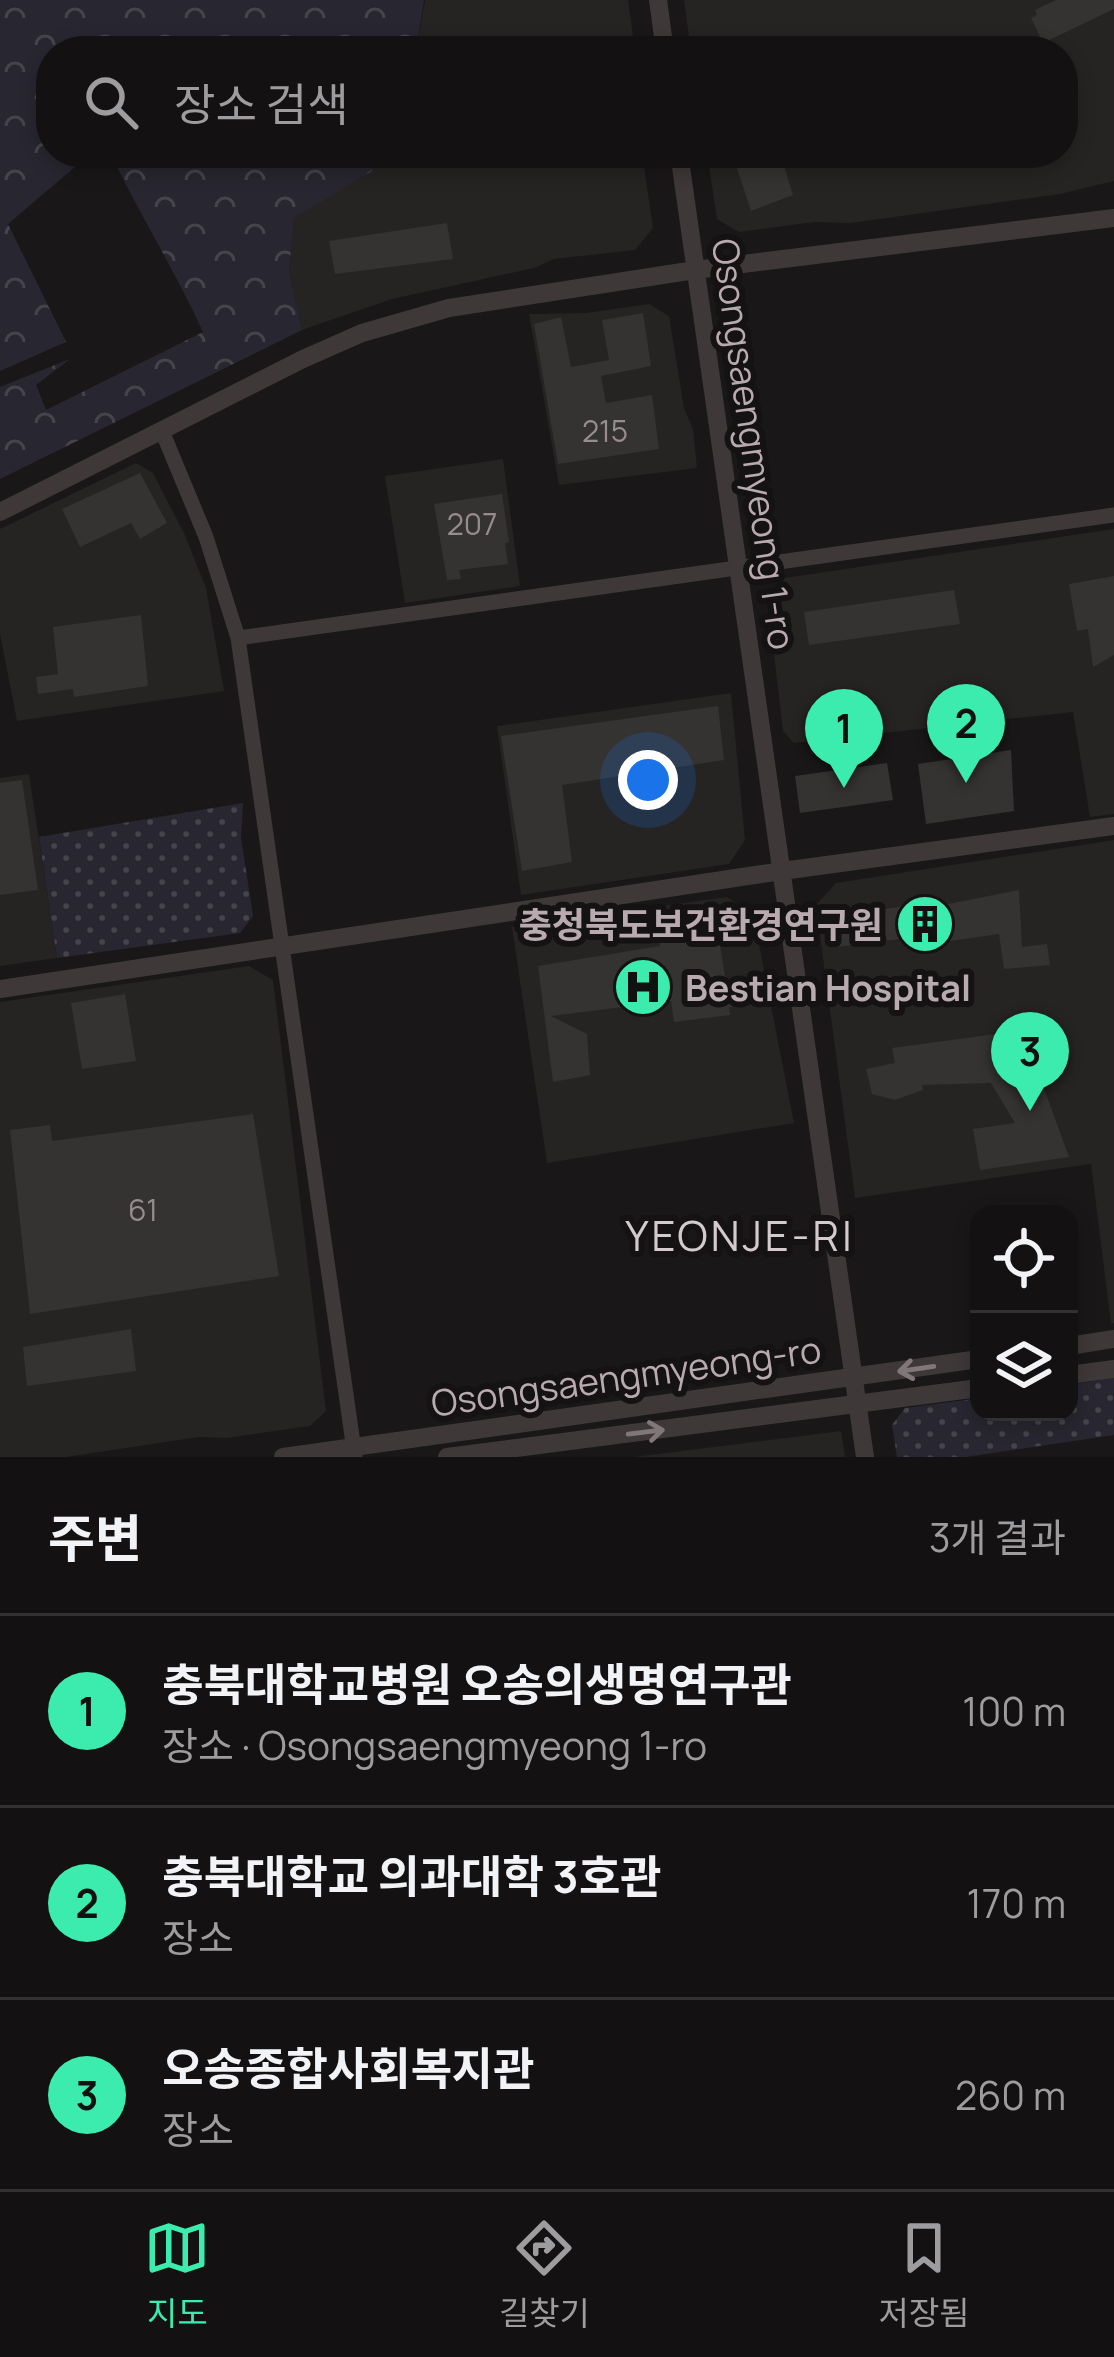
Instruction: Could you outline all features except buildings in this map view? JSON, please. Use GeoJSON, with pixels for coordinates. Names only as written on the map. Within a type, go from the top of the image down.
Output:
{"type":"FeatureCollection","features":[{"type":"Feature","properties":{"kind":"street"},"geometry":{"type":"LineString","coordinates":[[658,0],[663,36]]}},
{"type":"Feature","properties":{"kind":"street","name":"Osongsaengmyeong 1-ro"},"geometry":{"type":"LineString","coordinates":[[681,168],[865,1457]]}},
{"type":"Feature","properties":{"kind":"street"},"geometry":{"type":"LineString","coordinates":[[0,512],[303,359],[404,320],[499,297],[1114,218]]}},
{"type":"Feature","properties":{"kind":"street"},"geometry":{"type":"LineString","coordinates":[[162,431],[206,538],[238,638],[354,1452]]}},
{"type":"Feature","properties":{"kind":"street"},"geometry":{"type":"LineString","coordinates":[[238,638],[1114,515]]}},
{"type":"Feature","properties":{"kind":"street"},"geometry":{"type":"LineString","coordinates":[[0,989],[1114,826]]}},
{"type":"Feature","properties":{"kind":"street"},"geometry":{"type":"LineString","coordinates":[[1078,1345],[1114,1339]]}},
{"type":"Feature","properties":{"kind":"street","name":"Osongsaengmyeong-ro"},"geometry":{"type":"LineString","coordinates":[[283,1457],[354,1452],[970,1360]]}},
{"type":"Feature","properties":{"kind":"street"},"geometry":{"type":"LineString","coordinates":[[1078,1375],[1114,1369]]}},
{"type":"Feature","properties":{"kind":"street","name":"Osongsaengmyeong-ro"},"geometry":{"type":"LineString","coordinates":[[447,1457],[970,1389]]}},
{"type":"Feature","properties":{"kind":"shaded area"},"geometry":{"type":"Polygon","coordinates":[[[425,0],[628,0],[633,36],[419,36],[425,0]]]}},
{"type":"Feature","properties":{"kind":"shaded area"},"geometry":{"type":"Polygon","coordinates":[[[684,0],[1114,0],[1114,181],[1060,194],[851,223],[814,222],[739,232],[717,219],[709,168],[1078,168],[1078,36],[689,36],[684,0]]]}},
{"type":"Feature","properties":{"kind":"shaded area"},"geometry":{"type":"Polygon","coordinates":[[[644,168],[653,228],[635,250],[554,259],[534,268],[392,299],[302,330],[289,271],[294,217],[372,171],[644,168]]]}},
{"type":"Feature","properties":{"kind":"shaded area"},"geometry":{"type":"Polygon","coordinates":[[[649,304],[669,316],[697,468],[559,485],[529,314],[586,313],[649,304]]]}},
{"type":"Feature","properties":{"kind":"shaded area"},"geometry":{"type":"Polygon","coordinates":[[[503,459],[520,586],[405,603],[385,476],[503,459]]]}},
{"type":"Feature","properties":{"kind":"shaded area"},"geometry":{"type":"Polygon","coordinates":[[[136,463],[153,473],[206,588],[224,691],[17,721],[0,634],[0,529],[136,463]]]}},
{"type":"Feature","properties":{"kind":"shaded area"},"geometry":{"type":"Polygon","coordinates":[[[1114,529],[1114,814],[1090,817],[1073,712],[794,743],[783,731],[768,603],[785,578],[1114,529]]]}},
{"type":"Feature","properties":{"kind":"shaded area"},"geometry":{"type":"Polygon","coordinates":[[[731,693],[745,840],[729,864],[521,895],[497,726],[731,693]]]}},
{"type":"Feature","properties":{"kind":"shaded area"},"geometry":{"type":"Polygon","coordinates":[[[29,774],[57,958],[0,966],[0,778],[29,774]]]}},
{"type":"Feature","properties":{"kind":"shaded area"},"geometry":{"type":"Polygon","coordinates":[[[1114,840],[1111,1324],[1091,1164],[855,1198],[816,905],[836,883],[1114,840]]]}},
{"type":"Feature","properties":{"kind":"shaded area","name":"Bestian Hospital"},"geometry":{"type":"Polygon","coordinates":[[[727,897],[753,914],[794,1123],[547,1163],[512,927],[727,897]]]}},
{"type":"Feature","properties":{"kind":"shaded area"},"geometry":{"type":"Polygon","coordinates":[[[249,966],[273,980],[326,1411],[310,1426],[227,1438],[199,1437],[66,1457],[0,1457],[0,1002],[249,966]]]}},
{"type":"Feature","properties":{"kind":"shaded area"},"geometry":{"type":"Polygon","coordinates":[[[841,1431],[845,1457],[634,1457],[841,1431]]]}},
{"type":"Feature","properties":{"kind":"green space"},"geometry":{"type":"Polygon","coordinates":[[[0,0],[424,0],[418,36],[36,36],[36,168],[73,168],[8,224],[66,342],[0,371],[0,0]]]}},
{"type":"Feature","properties":{"kind":"green space"},"geometry":{"type":"Polygon","coordinates":[[[118,168],[374,168],[294,218],[289,271],[302,330],[0,479],[0,387],[70,359],[36,385],[46,410],[203,332],[118,168]]]}},
{"type":"Feature","properties":{"kind":"green space"},"geometry":{"type":"Polygon","coordinates":[[[243,803],[241,838],[253,916],[240,933],[57,958],[39,837],[243,803]]]}},
{"type":"Feature","properties":{"kind":"green space"},"geometry":{"type":"Polygon","coordinates":[[[1114,1378],[1114,1435],[965,1457],[897,1457],[892,1425],[905,1408],[970,1399],[970,1421],[1078,1421],[1078,1384],[1114,1378]]]}},
{"type":"Feature","properties":{"kind":"place","name":"충북대학교 의과대학 3호관"},"geometry":{"type":"Point","coordinates":[966,783]}},
{"type":"Feature","properties":{"kind":"place","name":"충북대학교병원 오송의생명연구관"},"geometry":{"type":"Point","coordinates":[844,788]}},
{"type":"Feature","properties":{"kind":"place","name":"충청북도보건환경연구원"},"geometry":{"type":"Point","coordinates":[925,924]}},
{"type":"Feature","properties":{"kind":"place","name":"Bestian Hospital"},"geometry":{"type":"Point","coordinates":[643,987]}},
{"type":"Feature","properties":{"kind":"place","name":"오송종합사회복지관"},"geometry":{"type":"Point","coordinates":[1030,1111]}},
{"type":"Feature","properties":{"kind":"district","name":"YEONJE-RI"},"geometry":{"type":"Point","coordinates":[740,1235]}}]}
